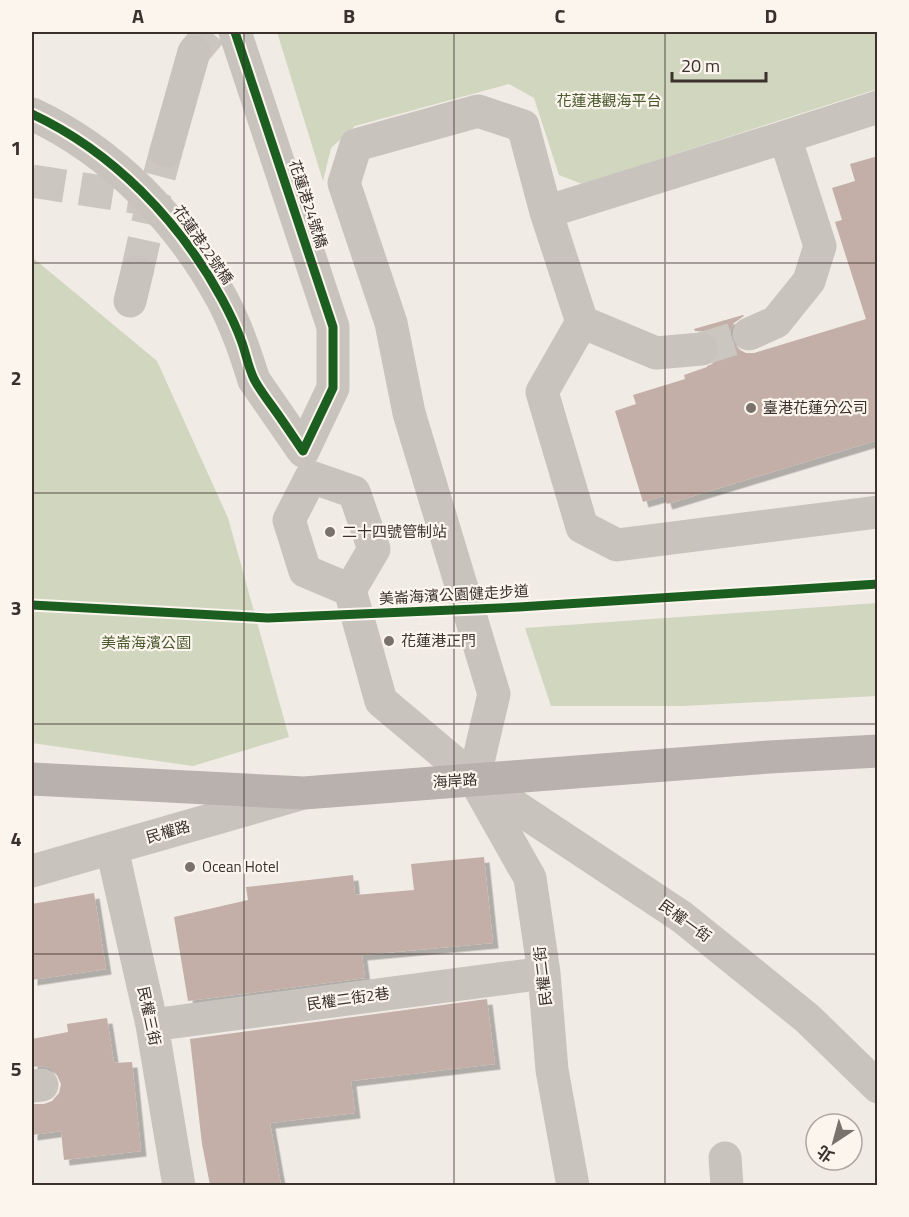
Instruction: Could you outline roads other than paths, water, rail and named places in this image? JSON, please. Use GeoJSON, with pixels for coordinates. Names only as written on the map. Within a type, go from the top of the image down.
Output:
{"type":"FeatureCollection","features":[{"type":"Feature","properties":{"kind":"main road","name":"海岸路"},"geometry":{"type":"LineString","coordinates":[[32,779],[304,793],[878,751]]}},
{"type":"Feature","properties":{"kind":"street","name":"花蓮港24號橋"},"geometry":{"type":"LineString","coordinates":[[235,32],[333,327],[333,388],[307,464]]}},
{"type":"Feature","properties":{"kind":"street"},"geometry":{"type":"LineString","coordinates":[[166,151],[194,52]]}},
{"type":"Feature","properties":{"kind":"street"},"geometry":{"type":"LineString","coordinates":[[546,212],[878,107]]}},
{"type":"Feature","properties":{"kind":"street"},"geometry":{"type":"LineString","coordinates":[[350,590],[305,571],[289,520],[307,464],[354,492],[374,549],[350,590],[381,701],[474,779],[494,694],[409,413],[391,323],[344,183],[356,145],[478,111],[523,126],[546,212],[582,322],[542,392],[582,527],[617,545],[878,512]]}},
{"type":"Feature","properties":{"kind":"street","name":"花蓮港22號橋"},"geometry":{"type":"LineString","coordinates":[[32,114],[80,142],[115,167],[147,196],[175,228],[201,263],[222,300],[241,339],[254,380],[307,464]]}},
{"type":"Feature","properties":{"kind":"street"},"geometry":{"type":"LineString","coordinates":[[749,334],[776,322],[809,281],[820,246],[785,137]]}},
{"type":"Feature","properties":{"kind":"street"},"geometry":{"type":"LineString","coordinates":[[582,322],[656,353],[701,349]]}},
{"type":"Feature","properties":{"kind":"street","name":"民權二街"},"geometry":{"type":"LineString","coordinates":[[474,779],[530,878],[544,972],[552,1070],[573,1185]]}},
{"type":"Feature","properties":{"kind":"street","name":"民權一街"},"geometry":{"type":"LineString","coordinates":[[474,779],[682,917],[807,1018],[878,1087]]}},
{"type":"Feature","properties":{"kind":"street","name":"民權路"},"geometry":{"type":"LineString","coordinates":[[32,871],[304,793]]}},
{"type":"Feature","properties":{"kind":"street","name":"民權三街"},"geometry":{"type":"LineString","coordinates":[[112,849],[152,1024],[179,1185]]}},
{"type":"Feature","properties":{"kind":"street","name":"民權二街2巷"},"geometry":{"type":"LineString","coordinates":[[152,1024],[544,972]]}},
{"type":"Feature","properties":{"kind":"tunnel"},"geometry":{"type":"LineString","coordinates":[[194,52],[211,32]]}},
{"type":"Feature","properties":{"kind":"tunnel"},"geometry":{"type":"LineString","coordinates":[[32,181],[153,200],[166,151]]}},
{"type":"Feature","properties":{"kind":"tunnel"},"geometry":{"type":"LineString","coordinates":[[137,272],[153,200]]}},
{"type":"Feature","properties":{"kind":"tunnel"},"geometry":{"type":"LineString","coordinates":[[701,349],[749,334]]}},
{"type":"Feature","properties":{"kind":"place","name":"臺港花蓮分公司"},"geometry":{"type":"Point","coordinates":[751,408]}},
{"type":"Feature","properties":{"kind":"place","name":"二十四號管制站"},"geometry":{"type":"Point","coordinates":[330,532]}},
{"type":"Feature","properties":{"kind":"place","name":"花蓮港正門"},"geometry":{"type":"Point","coordinates":[389,641]}},
{"type":"Feature","properties":{"kind":"place","name":"Ocean Hotel"},"geometry":{"type":"Point","coordinates":[190,867]}},
{"type":"Feature","properties":{"kind":"park label","name":"花蓮港觀海平台"},"geometry":{"type":"Point","coordinates":[609,101]}},
{"type":"Feature","properties":{"kind":"park label","name":"美崙海濱公園"},"geometry":{"type":"Point","coordinates":[146,643]}}]}
